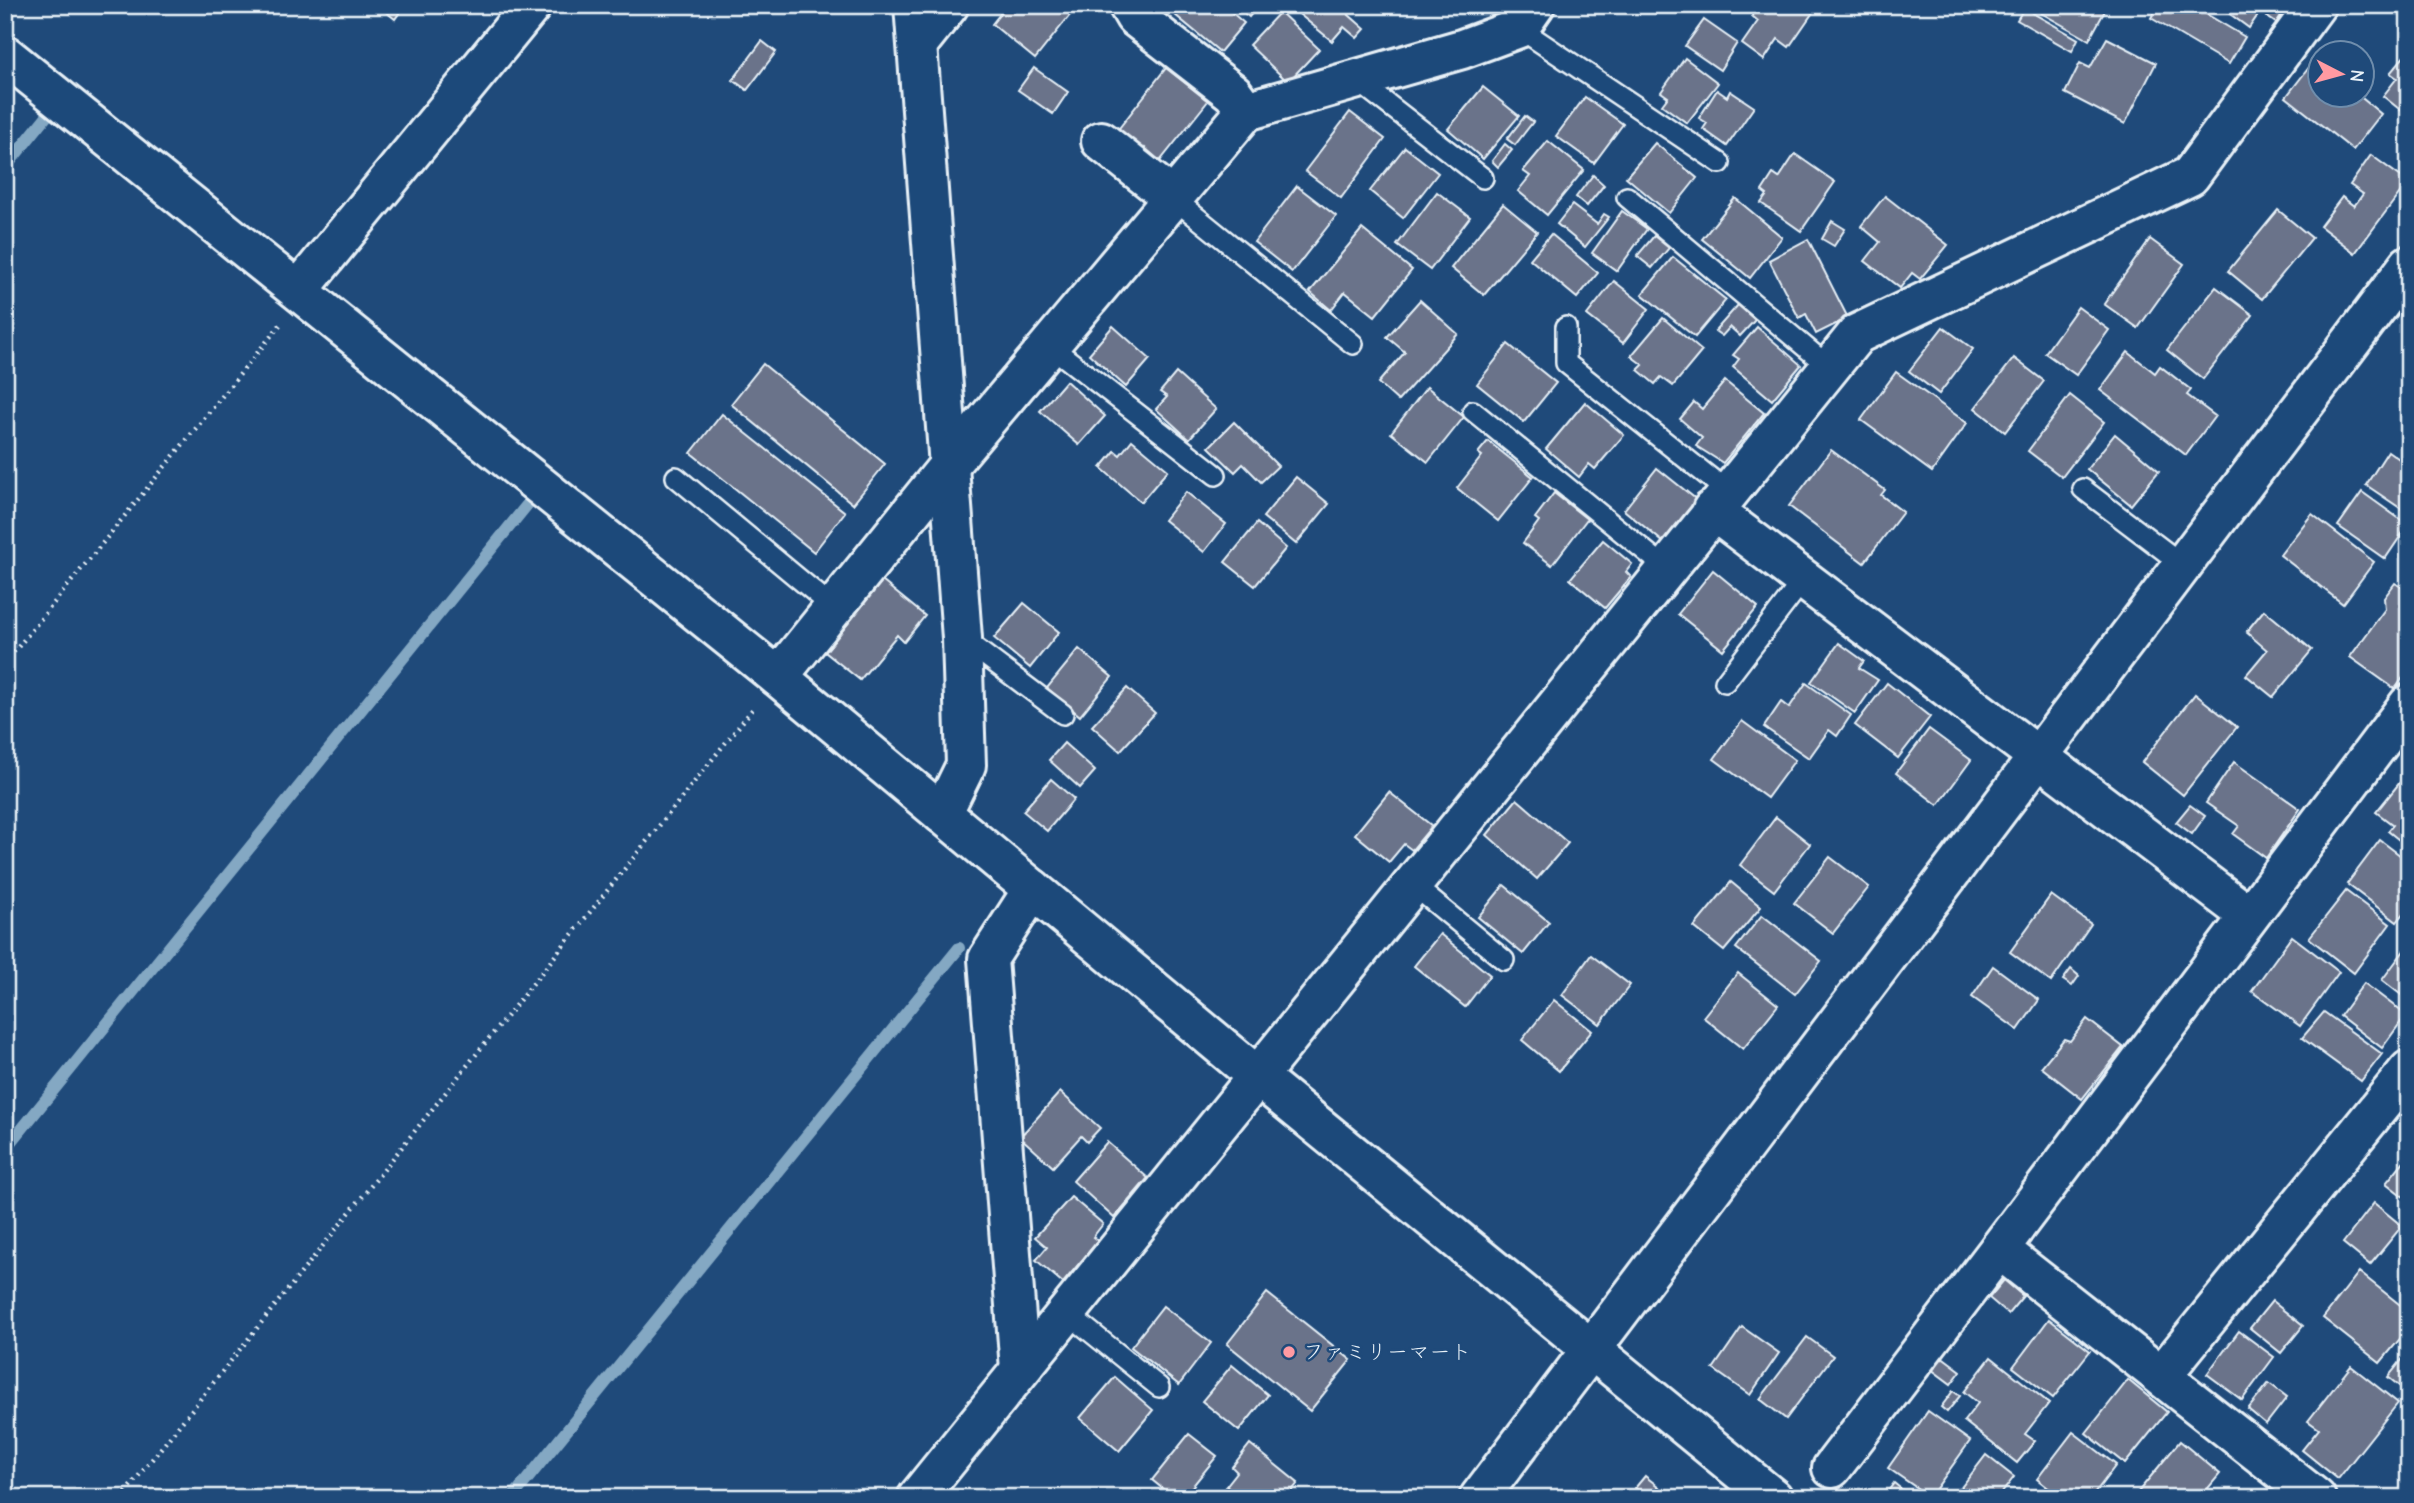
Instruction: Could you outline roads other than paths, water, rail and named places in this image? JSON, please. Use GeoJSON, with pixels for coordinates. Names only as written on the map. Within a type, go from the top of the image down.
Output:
{"type":"FeatureCollection","features":[{"type":"Feature","properties":{"kind":"street"},"geometry":{"type":"LineString","coordinates":[[302,292],[532,5]]}},
{"type":"Feature","properties":{"kind":"street"},"geometry":{"type":"LineString","coordinates":[[914,5],[962,638],[966,765],[943,814]]}},
{"type":"Feature","properties":{"kind":"street"},"geometry":{"type":"LineString","coordinates":[[918,44],[949,5]]}},
{"type":"Feature","properties":{"kind":"street"},"geometry":{"type":"LineString","coordinates":[[1128,5],[1135,17],[1233,93],[1246,111]]}},
{"type":"Feature","properties":{"kind":"street"},"geometry":{"type":"LineString","coordinates":[[917,1498],[1857,334],[2190,176],[2316,5]]}},
{"type":"Feature","properties":{"kind":"street"},"geometry":{"type":"LineString","coordinates":[[778,677],[949,465],[1246,111],[1462,49],[1527,17]]}},
{"type":"Feature","properties":{"kind":"street"},"geometry":{"type":"LineString","coordinates":[[5,55],[778,677],[1258,1076],[1773,1498]]}},
{"type":"Feature","properties":{"kind":"street"},"geometry":{"type":"LineString","coordinates":[[1101,141],[1173,198]]}},
{"type":"Feature","properties":{"kind":"street"},"geometry":{"type":"LineString","coordinates":[[1479,1498],[2409,265]]}},
{"type":"Feature","properties":{"kind":"street"},"geometry":{"type":"LineString","coordinates":[[1720,501],[1804,579],[2248,915]]}},
{"type":"Feature","properties":{"kind":"street"},"geometry":{"type":"LineString","coordinates":[[1832,1468],[2409,704]]}},
{"type":"Feature","properties":{"kind":"street"},"geometry":{"type":"LineString","coordinates":[[1020,1369],[988,959],[1033,889]]}},
{"type":"Feature","properties":{"kind":"street"},"geometry":{"type":"LineString","coordinates":[[2162,1375],[2409,1070]]}},
{"type":"Feature","properties":{"kind":"street"},"geometry":{"type":"LineString","coordinates":[[1999,1249],[2316,1498]]}},
{"type":"Feature","properties":{"kind":"lane"},"geometry":{"type":"LineString","coordinates":[[1527,17],[1720,163]]}},
{"type":"Feature","properties":{"kind":"lane"},"geometry":{"type":"LineString","coordinates":[[1357,81],[1483,178]]}},
{"type":"Feature","properties":{"kind":"lane"},"geometry":{"type":"LineString","coordinates":[[1627,197],[1829,367]]}},
{"type":"Feature","properties":{"kind":"lane"},"geometry":{"type":"LineString","coordinates":[[1173,198],[1353,344]]}},
{"type":"Feature","properties":{"kind":"lane"},"geometry":{"type":"LineString","coordinates":[[1566,327],[1566,363],[1720,501]]}},
{"type":"Feature","properties":{"kind":"lane"},"geometry":{"type":"LineString","coordinates":[[1049,345],[1216,475]]}},
{"type":"Feature","properties":{"kind":"lane"},"geometry":{"type":"LineString","coordinates":[[1473,411],[1666,568]]}},
{"type":"Feature","properties":{"kind":"lane"},"geometry":{"type":"LineString","coordinates":[[676,477],[834,608]]}},
{"type":"Feature","properties":{"kind":"lane"},"geometry":{"type":"LineString","coordinates":[[2083,489],[2183,565]]}},
{"type":"Feature","properties":{"kind":"lane"},"geometry":{"type":"LineString","coordinates":[[1725,682],[1804,579]]}},
{"type":"Feature","properties":{"kind":"lane"},"geometry":{"type":"LineString","coordinates":[[962,638],[1063,715]]}},
{"type":"Feature","properties":{"kind":"lane"},"geometry":{"type":"LineString","coordinates":[[1412,884],[1504,960]]}},
{"type":"Feature","properties":{"kind":"lane"},"geometry":{"type":"LineString","coordinates":[[1066,1312],[1159,1387]]}},
{"type":"Feature","properties":{"kind":"waterway"},"geometry":{"type":"LineString","coordinates":[[5,168],[50,112]]}},
{"type":"Feature","properties":{"kind":"waterway"},"geometry":{"type":"LineString","coordinates":[[5,1150],[531,500]]}},
{"type":"Feature","properties":{"kind":"waterway"},"geometry":{"type":"LineString","coordinates":[[512,1498],[959,948]]}},
{"type":"Feature","properties":{"kind":"place","name":"ファミリーマート"},"geometry":{"type":"Point","coordinates":[1289,1352]}}]}
